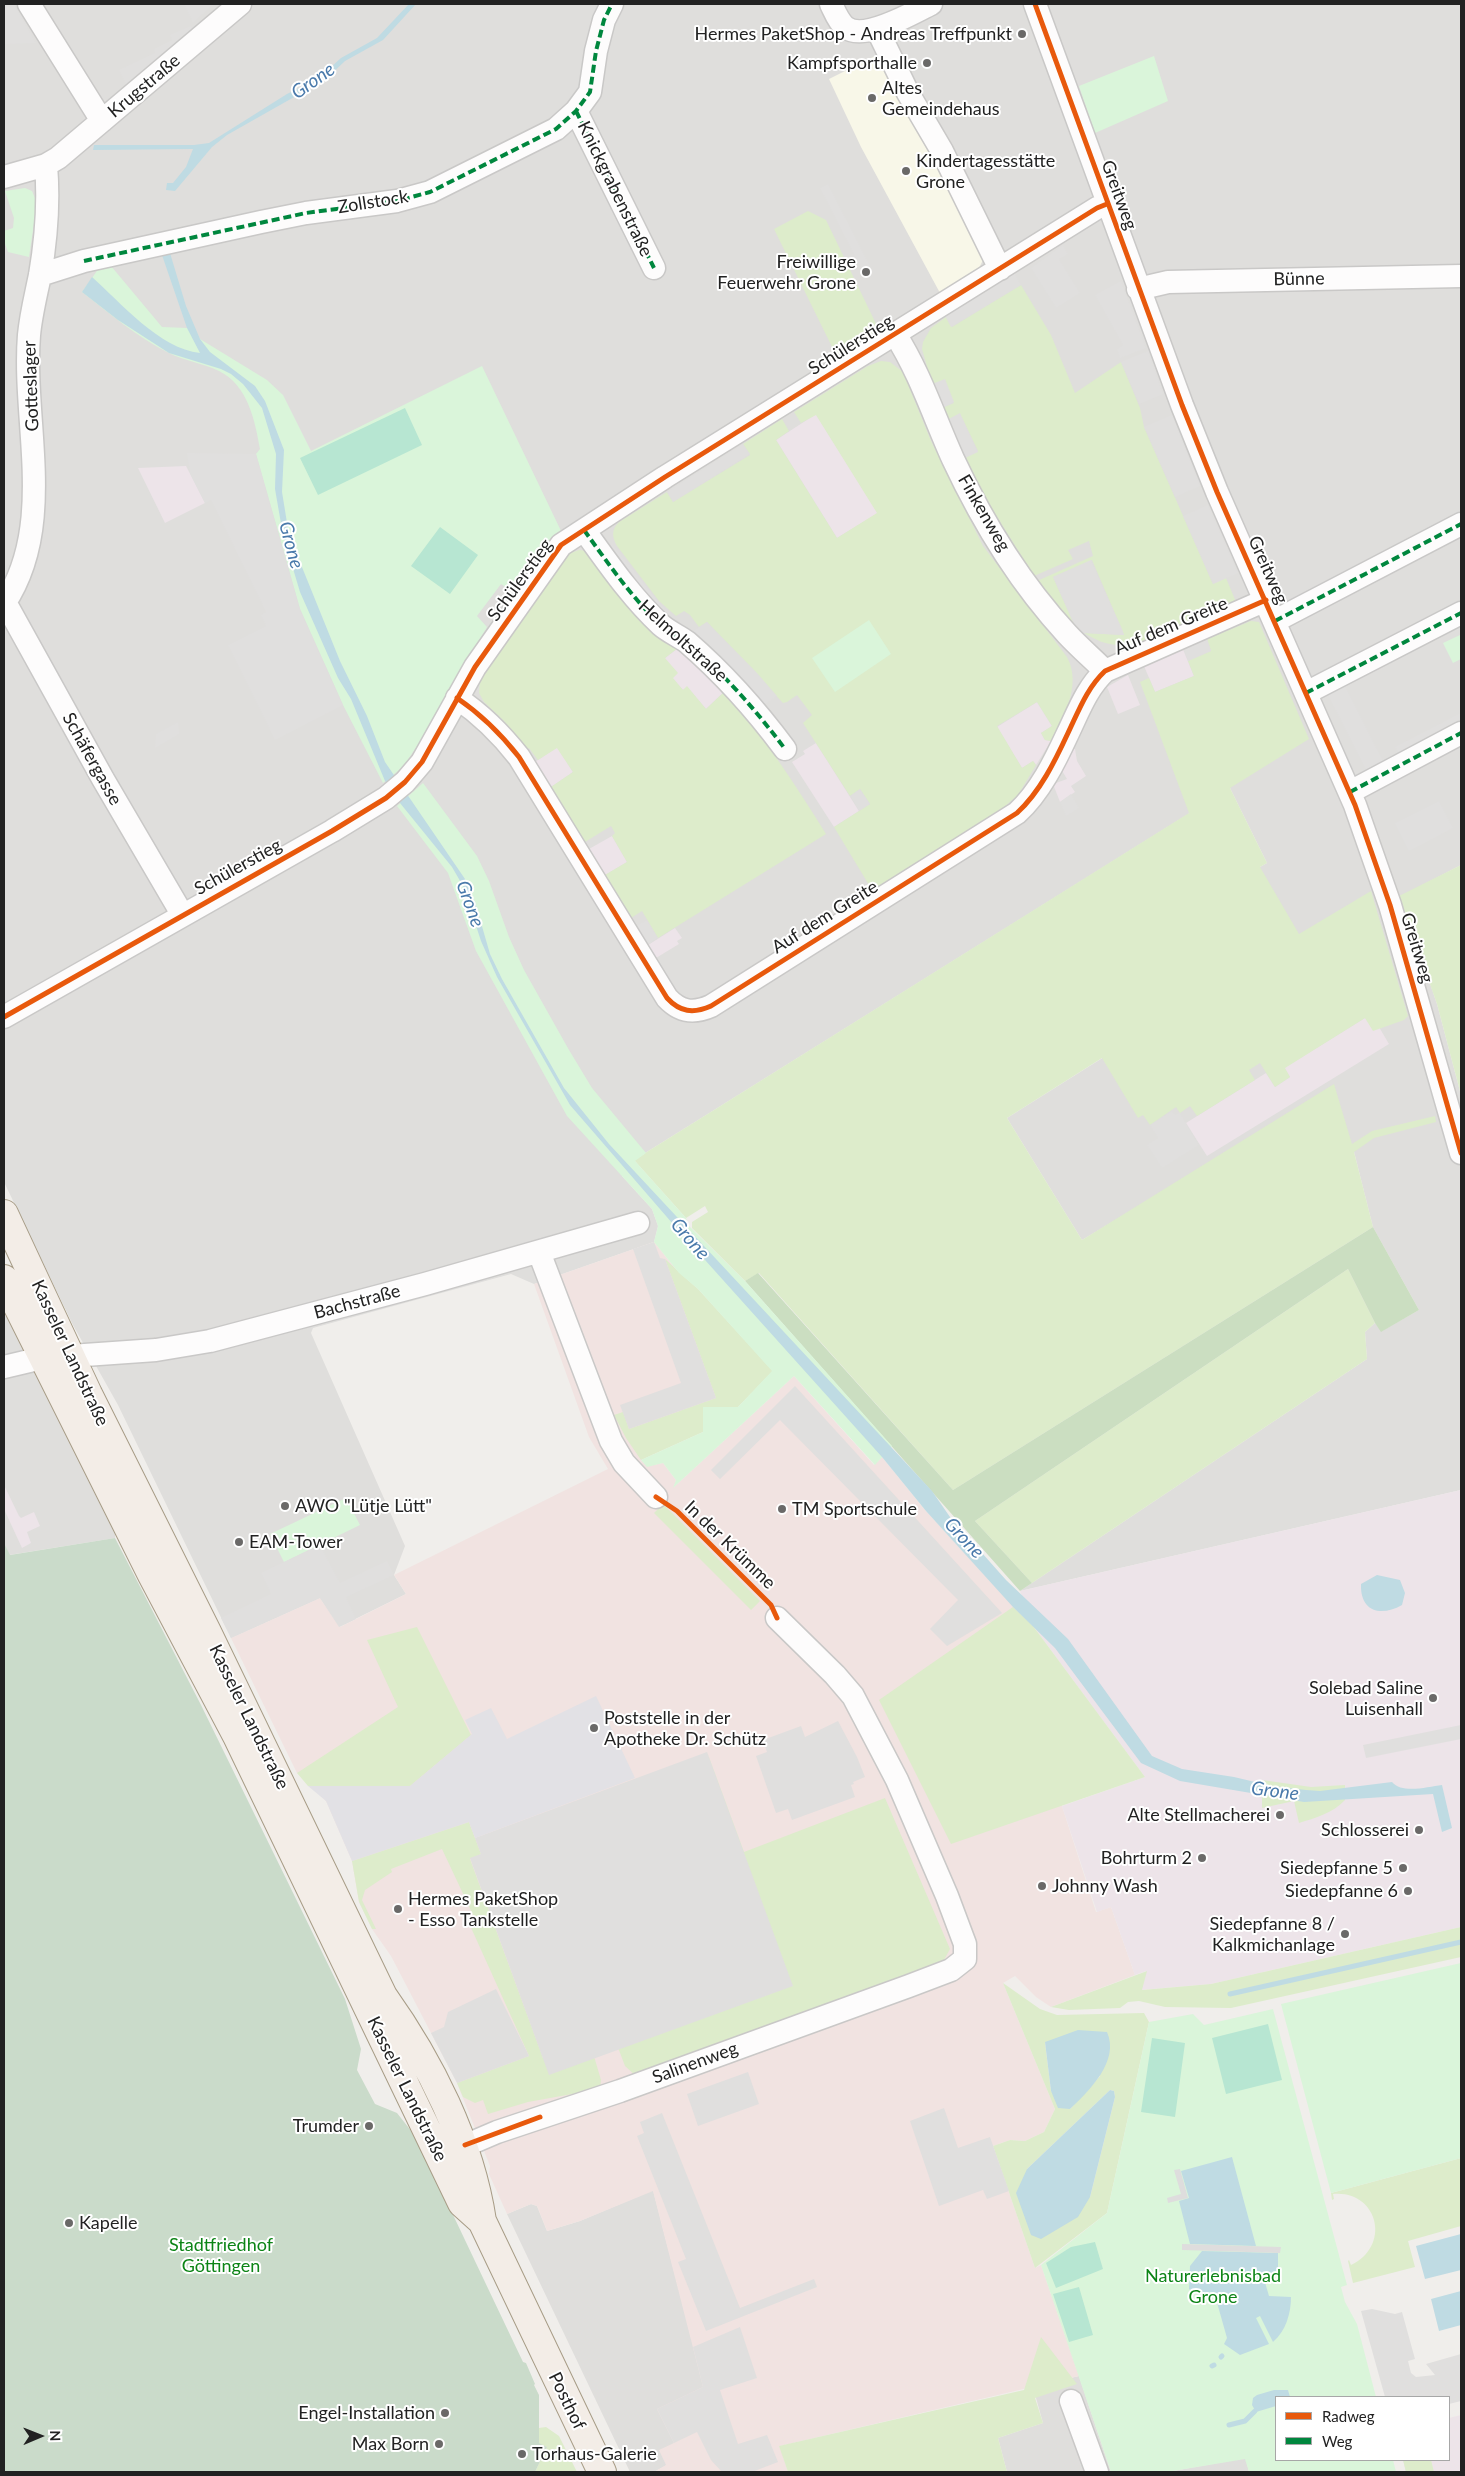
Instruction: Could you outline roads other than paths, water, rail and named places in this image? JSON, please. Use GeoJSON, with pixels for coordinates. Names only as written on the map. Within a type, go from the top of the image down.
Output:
{"type":"FeatureCollection","features":[{"type":"Feature","properties":{"kind":"main road","name":"Kasseler Landstraße"},"geometry":{"type":"LineString","coordinates":[[4,1214],[384,1996],[408,2030],[465,2145],[477,2186],[482,2222],[546,2356]]}},
{"type":"Feature","properties":{"kind":"main road","name":"Kasseler Landstraße"},"geometry":{"type":"LineString","coordinates":[[4,1279],[152,1575],[237,1736],[462,2203],[482,2222]]}},
{"type":"Feature","properties":{"kind":"main road","name":"Posthof"},"geometry":{"type":"LineString","coordinates":[[546,2356],[602,2472]]}},
{"type":"Feature","properties":{"kind":"street"},"geometry":{"type":"LineString","coordinates":[[29,4],[102,121]]}},
{"type":"Feature","properties":{"kind":"street","name":"Krugstraße"},"geometry":{"type":"LineString","coordinates":[[46,165],[77,144],[240,4]]}},
{"type":"Feature","properties":{"kind":"street","name":"Zollstock"},"geometry":{"type":"LineString","coordinates":[[40,275],[84,260],[261,222],[306,213],[397,201],[430,192],[556,129],[576,111],[590,92],[596,51],[604,20],[612,4]]}},
{"type":"Feature","properties":{"kind":"street"},"geometry":{"type":"LineString","coordinates":[[831,4],[837,17],[845,27],[855,31],[870,30],[931,4]]}},
{"type":"Feature","properties":{"kind":"street","name":"Greitweg"},"geometry":{"type":"LineString","coordinates":[[1035,4],[1138,289],[1213,483],[1350,792],[1390,905],[1461,1152]]}},
{"type":"Feature","properties":{"kind":"street"},"geometry":{"type":"LineString","coordinates":[[870,30],[942,151],[1000,269]]}},
{"type":"Feature","properties":{"kind":"street","name":"Knickgrabenstraße"},"geometry":{"type":"LineString","coordinates":[[576,111],[654,268]]}},
{"type":"Feature","properties":{"kind":"street"},"geometry":{"type":"LineString","coordinates":[[4,177],[46,165]]}},
{"type":"Feature","properties":{"kind":"street","name":"Gotteslager"},"geometry":{"type":"LineString","coordinates":[[4,603],[20,573],[29,543],[34,464],[29,337],[32,304],[40,275],[48,185],[46,165]]}},
{"type":"Feature","properties":{"kind":"street","name":"Schülerstieg"},"geometry":{"type":"LineString","coordinates":[[4,1017],[182,914],[332,831],[398,788],[422,762],[475,666],[555,550],[660,480],[1097,208],[1107,204]]}},
{"type":"Feature","properties":{"kind":"street","name":"Bünne"},"geometry":{"type":"LineString","coordinates":[[1138,289],[1156,283],[1168,282],[1461,276]]}},
{"type":"Feature","properties":{"kind":"street","name":"Finkenweg"},"geometry":{"type":"LineString","coordinates":[[895,334],[911,362],[954,460],[994,534],[1049,612],[1067,634],[1106,671]]}},
{"type":"Feature","properties":{"kind":"street","name":"Greitweg"},"geometry":{"type":"LineString","coordinates":[[1275,621],[1461,524]]}},
{"type":"Feature","properties":{"kind":"street","name":"Helmoltstraße"},"geometry":{"type":"LineString","coordinates":[[584,530],[643,607],[663,627],[685,641],[738,691],[755,708],[785,749]]}},
{"type":"Feature","properties":{"kind":"street","name":"Auf dem Greite"},"geometry":{"type":"LineString","coordinates":[[457,698],[477,711],[499,732],[519,757],[667,998],[679,1008],[695,1012],[717,1002],[1016,813],[1044,780],[1057,758],[1087,692],[1106,671],[1266,600]]}},
{"type":"Feature","properties":{"kind":"street","name":"Schäfergasse"},"geometry":{"type":"LineString","coordinates":[[4,603],[103,779],[182,914]]}},
{"type":"Feature","properties":{"kind":"street"},"geometry":{"type":"LineString","coordinates":[[1306,693],[1461,613]]}},
{"type":"Feature","properties":{"kind":"street"},"geometry":{"type":"LineString","coordinates":[[1350,792],[1461,733]]}},
{"type":"Feature","properties":{"kind":"street","name":"Bachstraße"},"geometry":{"type":"LineString","coordinates":[[4,1367],[42,1358],[156,1350],[210,1341],[539,1252],[638,1223]]}},
{"type":"Feature","properties":{"kind":"street"},"geometry":{"type":"LineString","coordinates":[[539,1252],[611,1441],[624,1463],[656,1497]]}},
{"type":"Feature","properties":{"kind":"street","name":"Salinenweg"},"geometry":{"type":"LineString","coordinates":[[440,2157],[465,2145],[951,1970],[965,1959],[965,1944],[897,1780],[853,1696],[835,1674],[777,1618]]}},
{"type":"Feature","properties":{"kind":"street"},"geometry":{"type":"LineString","coordinates":[[1072,2401],[1096,2472]]}},
{"type":"Feature","properties":{"kind":"water","name":"Grone"},"geometry":{"type":"Polygon","coordinates":[[[409,4],[416,4],[383,40],[345,61],[326,79],[227,135],[212,147],[175,191],[166,190],[167,183],[173,183],[186,167],[193,149],[93,150],[94,145],[194,145],[209,143],[287,94],[319,78],[341,58],[377,38],[409,4]]]}},
{"type":"Feature","properties":{"kind":"water","name":"Grone"},"geometry":{"type":"Polygon","coordinates":[[[170,253],[186,306],[200,339],[210,352],[255,386],[265,401],[284,450],[282,492],[289,535],[340,661],[367,716],[385,762],[465,879],[475,902],[490,954],[502,979],[564,1088],[609,1144],[932,1491],[950,1517],[1006,1580],[1068,1639],[1152,1756],[1182,1769],[1234,1777],[1272,1786],[1306,1790],[1320,1791],[1392,1782],[1396,1786],[1408,1789],[1442,1785],[1452,1828],[1442,1832],[1433,1794],[1304,1802],[1180,1781],[1141,1763],[1055,1648],[1013,1607],[926,1511],[882,1457],[679,1231],[570,1105],[497,977],[481,941],[463,886],[452,867],[400,803],[385,781],[351,699],[338,678],[300,592],[283,535],[275,489],[276,454],[262,408],[243,384],[231,374],[221,369],[169,353],[118,320],[82,292],[92,277],[156,334],[185,350],[200,353],[187,328],[162,255],[170,253]]]}},
{"type":"Feature","properties":{"kind":"water"},"geometry":{"type":"Polygon","coordinates":[[[1377,1575],[1400,1580],[1405,1593],[1402,1605],[1387,1611],[1373,1610],[1368,1606],[1364,1601],[1361,1584],[1377,1575]]]}},
{"type":"Feature","properties":{"kind":"water"},"geometry":{"type":"Polygon","coordinates":[[[1078,2030],[1107,2032],[1110,2043],[1109,2054],[1100,2075],[1086,2093],[1070,2109],[1058,2108],[1051,2091],[1045,2042],[1078,2030]]]}},
{"type":"Feature","properties":{"kind":"water"},"geometry":{"type":"Polygon","coordinates":[[[1110,2090],[1114,2091],[1115,2097],[1090,2197],[1078,2217],[1041,2239],[1031,2235],[1016,2193],[1027,2169],[1110,2090]]]}},
{"type":"Feature","properties":{"kind":"water"},"geometry":{"type":"Polygon","coordinates":[[[1232,2157],[1256,2246],[1190,2244],[1179,2201],[1189,2198],[1181,2171],[1232,2157]]]}},
{"type":"Feature","properties":{"kind":"water"},"geometry":{"type":"Polygon","coordinates":[[[1461,2234],[1461,2270],[1425,2279],[1416,2246],[1461,2234]]]}},
{"type":"Feature","properties":{"kind":"water"},"geometry":{"type":"Polygon","coordinates":[[[1202,2251],[1278,2253],[1278,2271],[1264,2279],[1269,2296],[1291,2297],[1289,2315],[1278,2338],[1273,2342],[1260,2316],[1256,2318],[1269,2344],[1240,2355],[1224,2344],[1227,2338],[1214,2292],[1194,2293],[1189,2289],[1190,2266],[1202,2251]]]}},
{"type":"Feature","properties":{"kind":"water"},"geometry":{"type":"Polygon","coordinates":[[[1461,2291],[1461,2325],[1439,2331],[1431,2299],[1461,2291]]]}},
{"type":"Feature","properties":{"kind":"water"},"geometry":{"type":"Polygon","coordinates":[[[1274,2390],[1288,2390],[1290,2396],[1275,2396],[1275,2406],[1256,2412],[1252,2405],[1253,2398],[1274,2390]]]}},
{"type":"Feature","properties":{"kind":"waterway"},"geometry":{"type":"LineString","coordinates":[[1230,1994],[1461,1942]]}},
{"type":"Feature","properties":{"kind":"waterway"},"geometry":{"type":"LineString","coordinates":[[1229,2425],[1245,2421],[1255,2411]]}},
{"type":"Feature","properties":{"kind":"place","name":"Hermes PaketShop - Andreas Treffpunkt"},"geometry":{"type":"Point","coordinates":[1022,34]}},
{"type":"Feature","properties":{"kind":"place","name":"Kampfsporthalle"},"geometry":{"type":"Point","coordinates":[927,63]}},
{"type":"Feature","properties":{"kind":"place","name":"Altes Gemeindehaus"},"geometry":{"type":"Point","coordinates":[872,98]}},
{"type":"Feature","properties":{"kind":"place","name":"Kindertagesstätte Grone"},"geometry":{"type":"Point","coordinates":[906,171]}},
{"type":"Feature","properties":{"kind":"place","name":"Freiwillige Feuerwehr Grone"},"geometry":{"type":"Point","coordinates":[866,272]}},
{"type":"Feature","properties":{"kind":"place","name":"AWO \"Lütje Lütt\""},"geometry":{"type":"Point","coordinates":[285,1506]}},
{"type":"Feature","properties":{"kind":"place","name":"TM Sportschule"},"geometry":{"type":"Point","coordinates":[782,1509]}},
{"type":"Feature","properties":{"kind":"place","name":"EAM-Tower"},"geometry":{"type":"Point","coordinates":[239,1542]}},
{"type":"Feature","properties":{"kind":"place","name":"Solebad Saline Luisenhall"},"geometry":{"type":"Point","coordinates":[1433,1698]}},
{"type":"Feature","properties":{"kind":"place","name":"Poststelle in der Apotheke Dr. Schütz"},"geometry":{"type":"Point","coordinates":[594,1728]}},
{"type":"Feature","properties":{"kind":"place","name":"Alte Stellmacherei"},"geometry":{"type":"Point","coordinates":[1280,1815]}},
{"type":"Feature","properties":{"kind":"place","name":"Schlosserei"},"geometry":{"type":"Point","coordinates":[1419,1830]}},
{"type":"Feature","properties":{"kind":"place","name":"Bohrturm 2"},"geometry":{"type":"Point","coordinates":[1202,1858]}},
{"type":"Feature","properties":{"kind":"place","name":"Siedepfanne 5"},"geometry":{"type":"Point","coordinates":[1403,1868]}},
{"type":"Feature","properties":{"kind":"place","name":"Johnny Wash"},"geometry":{"type":"Point","coordinates":[1042,1886]}},
{"type":"Feature","properties":{"kind":"place","name":"Siedepfanne 6"},"geometry":{"type":"Point","coordinates":[1408,1891]}},
{"type":"Feature","properties":{"kind":"place","name":"Hermes PaketShop - Esso Tankstelle"},"geometry":{"type":"Point","coordinates":[398,1909]}},
{"type":"Feature","properties":{"kind":"place","name":"Siedepfanne 8 / Kalkmichanlage"},"geometry":{"type":"Point","coordinates":[1345,1934]}},
{"type":"Feature","properties":{"kind":"place","name":"Trumder"},"geometry":{"type":"Point","coordinates":[369,2126]}},
{"type":"Feature","properties":{"kind":"place","name":"Kapelle"},"geometry":{"type":"Point","coordinates":[69,2223]}},
{"type":"Feature","properties":{"kind":"place","name":"Engel-Installation"},"geometry":{"type":"Point","coordinates":[445,2413]}},
{"type":"Feature","properties":{"kind":"place","name":"Max Born"},"geometry":{"type":"Point","coordinates":[439,2444]}},
{"type":"Feature","properties":{"kind":"place","name":"Torhaus-Galerie"},"geometry":{"type":"Point","coordinates":[522,2454]}},
{"type":"Feature","properties":{"kind":"park label","name":"Stadtfriedhof Göttingen"},"geometry":{"type":"Point","coordinates":[221,2255]}},
{"type":"Feature","properties":{"kind":"park label","name":"Naturerlebnisbad Grone"},"geometry":{"type":"Point","coordinates":[1213,2286]}}]}
